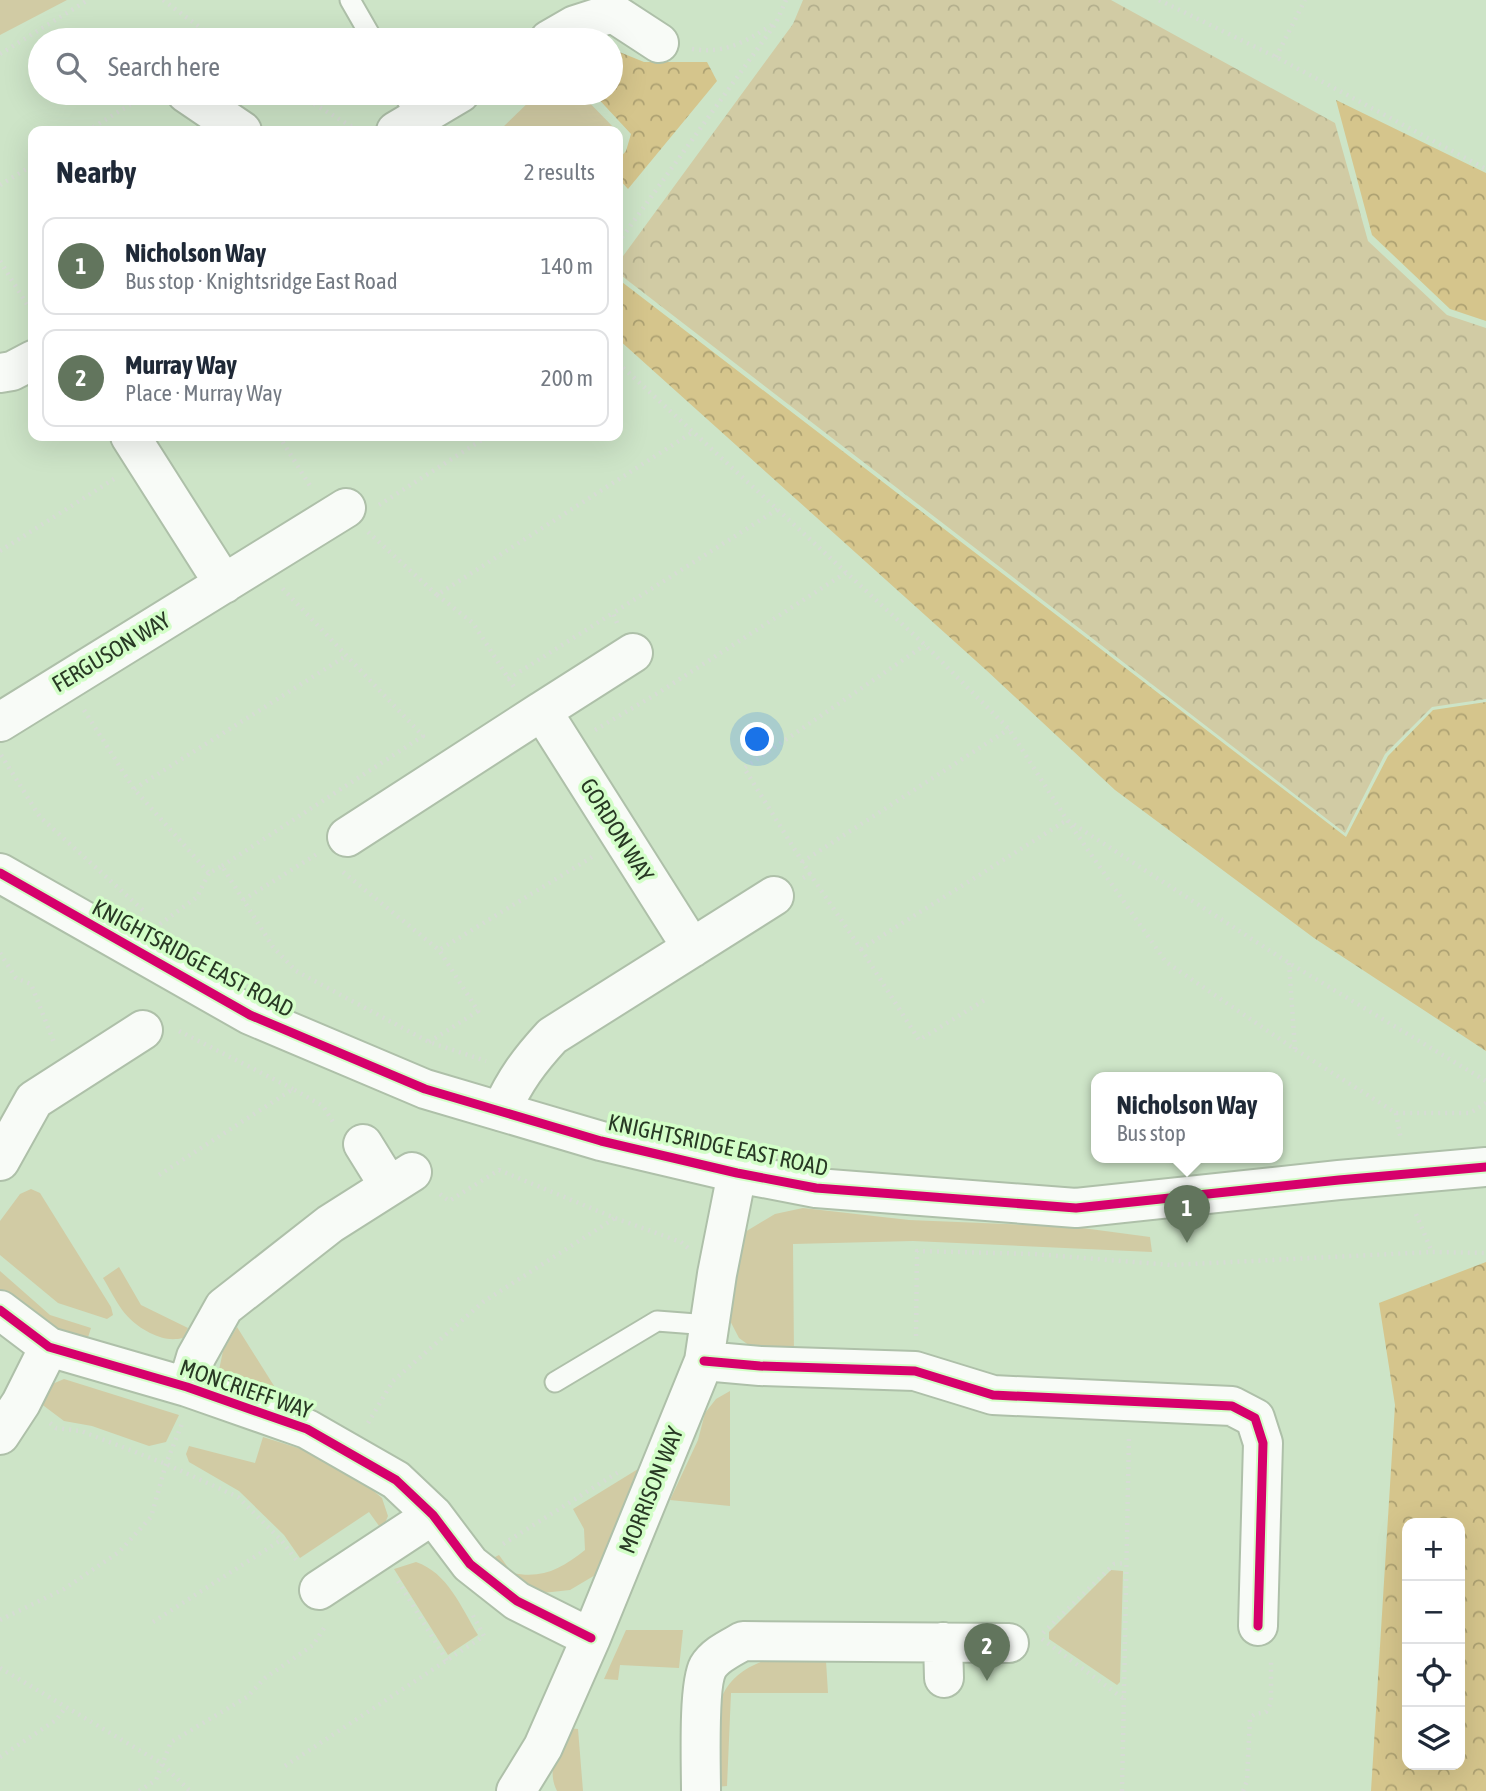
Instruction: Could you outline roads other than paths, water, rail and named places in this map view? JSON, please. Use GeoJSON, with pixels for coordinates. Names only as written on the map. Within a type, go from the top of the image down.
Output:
{"type":"FeatureCollection","features":[{"type":"Feature","properties":{"kind":"street"},"geometry":{"type":"LineString","coordinates":[[570,28],[622,7],[659,43]]}},
{"type":"Feature","properties":{"kind":"street"},"geometry":{"type":"LineString","coordinates":[[204,105],[235,126]]}},
{"type":"Feature","properties":{"kind":"street"},"geometry":{"type":"LineString","coordinates":[[405,114],[429,105]]}},
{"type":"Feature","properties":{"kind":"street"},"geometry":{"type":"LineString","coordinates":[[0,373],[12,371],[28,363]]}},
{"type":"Feature","properties":{"kind":"street"},"geometry":{"type":"LineString","coordinates":[[137,448],[224,584]]}},
{"type":"Feature","properties":{"kind":"street","name":"FERGUSON WAY"},"geometry":{"type":"LineString","coordinates":[[0,722],[224,584],[344,515]]}},
{"type":"Feature","properties":{"kind":"street"},"geometry":{"type":"LineString","coordinates":[[347,834],[633,653]]}},
{"type":"Feature","properties":{"kind":"street","name":"GORDON WAY"},"geometry":{"type":"LineString","coordinates":[[538,714],[565,747],[692,948]]}},
{"type":"Feature","properties":{"kind":"street","name":"KNIGHTSRIDGE EAST ROAD"},"geometry":{"type":"LineString","coordinates":[[0,873],[250,1015],[425,1089],[601,1141],[737,1174],[816,1188],[1076,1208],[1486,1167]]}},
{"type":"Feature","properties":{"kind":"street"},"geometry":{"type":"LineString","coordinates":[[501,1111],[526,1065],[552,1036],[774,896]]}},
{"type":"Feature","properties":{"kind":"street"},"geometry":{"type":"LineString","coordinates":[[0,1161],[34,1100],[143,1030]]}},
{"type":"Feature","properties":{"kind":"street","name":"MONCRIEFF WAY"},"geometry":{"type":"LineString","coordinates":[[191,1388],[196,1357],[223,1307],[330,1224],[401,1179],[363,1144]]}},
{"type":"Feature","properties":{"kind":"street","name":"MORRISON WAY"},"geometry":{"type":"LineString","coordinates":[[516,1791],[543,1747],[592,1638],[707,1343],[717,1274],[737,1174]]}},
{"type":"Feature","properties":{"kind":"street","name":"MONCRIEFF WAY"},"geometry":{"type":"LineString","coordinates":[[0,1310],[49,1347],[191,1388],[307,1429],[396,1480],[433,1515],[470,1564],[517,1601],[592,1638]]}},
{"type":"Feature","properties":{"kind":"street"},"geometry":{"type":"LineString","coordinates":[[707,1343],[760,1366],[915,1371],[993,1395],[1232,1406],[1255,1418],[1263,1443],[1258,1626]]}},
{"type":"Feature","properties":{"kind":"street"},"geometry":{"type":"LineString","coordinates":[[0,1435],[21,1402],[49,1347]]}},
{"type":"Feature","properties":{"kind":"street"},"geometry":{"type":"LineString","coordinates":[[319,1590],[433,1515]]}},
{"type":"Feature","properties":{"kind":"street"},"geometry":{"type":"LineString","coordinates":[[701,1791],[703,1686],[708,1667],[719,1655],[743,1641],[943,1660],[1009,1643]]}},
{"type":"Feature","properties":{"kind":"lane"},"geometry":{"type":"LineString","coordinates":[[350,0],[366,28]]}},
{"type":"Feature","properties":{"kind":"lane"},"geometry":{"type":"LineString","coordinates":[[555,1382],[657,1321],[707,1343]]}},
{"type":"Feature","properties":{"kind":"place","name":"Nicholson Way"},"geometry":{"type":"Point","coordinates":[1187,1243]}},
{"type":"Feature","properties":{"kind":"place","name":"Murray Way"},"geometry":{"type":"Point","coordinates":[987,1681]}}]}
